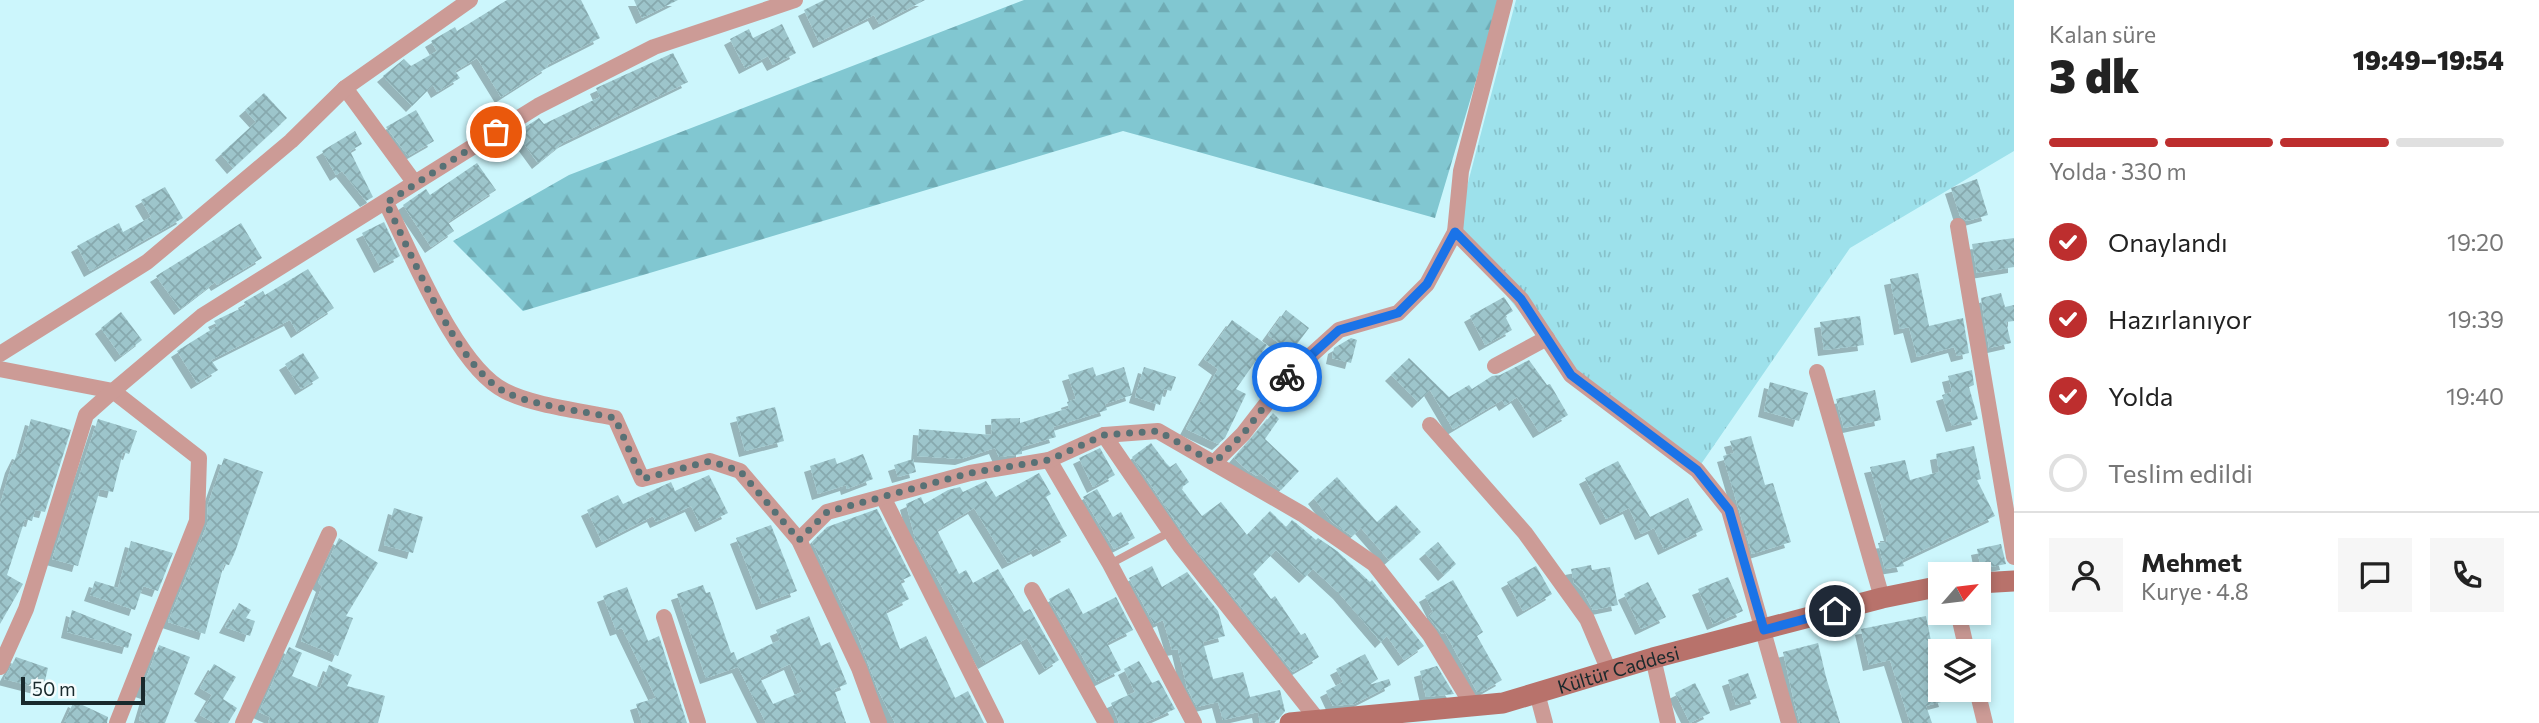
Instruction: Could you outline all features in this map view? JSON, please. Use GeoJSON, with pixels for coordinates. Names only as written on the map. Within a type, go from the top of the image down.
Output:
{"type":"FeatureCollection","features":[{"type":"Feature","properties":{"kind":"street"},"geometry":{"type":"LineString","coordinates":[[0,354],[147,262],[291,141],[345,88],[470,0]]}},
{"type":"Feature","properties":{"kind":"street"},"geometry":{"type":"LineString","coordinates":[[0,667],[26,610],[86,415],[202,316],[538,106],[654,47],[795,0]]}},
{"type":"Feature","properties":{"kind":"street"},"geometry":{"type":"LineString","coordinates":[[1214,463],[1243,434],[1288,376],[1339,330],[1398,313],[1427,284],[1455,232],[1461,171],[1504,0]]}},
{"type":"Feature","properties":{"kind":"street"},"geometry":{"type":"LineString","coordinates":[[345,88],[414,182]]}},
{"type":"Feature","properties":{"kind":"street"},"geometry":{"type":"LineString","coordinates":[[386,203],[459,347],[480,374],[506,392],[615,418],[642,479],[710,461],[740,471],[799,540],[859,668],[879,723]]}},
{"type":"Feature","properties":{"kind":"street"},"geometry":{"type":"LineString","coordinates":[[1958,226],[2014,557]]}},
{"type":"Feature","properties":{"kind":"street"},"geometry":{"type":"LineString","coordinates":[[1455,232],[1521,299],[1571,375],[1697,470],[1729,510],[1790,723]]}},
{"type":"Feature","properties":{"kind":"street"},"geometry":{"type":"LineString","coordinates":[[1495,366],[1547,338]]}},
{"type":"Feature","properties":{"kind":"street"},"geometry":{"type":"LineString","coordinates":[[0,369],[113,391],[199,458],[197,521],[117,723]]}},
{"type":"Feature","properties":{"kind":"street"},"geometry":{"type":"LineString","coordinates":[[1817,372],[1882,598]]}},
{"type":"Feature","properties":{"kind":"street"},"geometry":{"type":"LineString","coordinates":[[1430,425],[1525,533],[1587,620],[1609,671]]}},
{"type":"Feature","properties":{"kind":"street"},"geometry":{"type":"LineString","coordinates":[[799,540],[827,512],[970,473],[1049,460],[1104,435],[1158,431],[1302,514],[1374,564],[1430,635],[1474,708]]}},
{"type":"Feature","properties":{"kind":"street"},"geometry":{"type":"LineString","coordinates":[[1104,435],[1172,531],[1317,719]]}},
{"type":"Feature","properties":{"kind":"street"},"geometry":{"type":"LineString","coordinates":[[1049,460],[1110,564],[1194,723]]}},
{"type":"Feature","properties":{"kind":"street"},"geometry":{"type":"LineString","coordinates":[[883,497],[996,723]]}},
{"type":"Feature","properties":{"kind":"street"},"geometry":{"type":"LineString","coordinates":[[243,723],[329,534]]}},
{"type":"Feature","properties":{"kind":"street"},"geometry":{"type":"LineString","coordinates":[[1992,582],[2014,581]]}},
{"type":"Feature","properties":{"kind":"street","name":"Kültür Caddesi"},"geometry":{"type":"LineString","coordinates":[[1290,723],[1474,708],[1537,693],[1653,658],[1882,598],[1928,589]]}},
{"type":"Feature","properties":{"kind":"street"},"geometry":{"type":"LineString","coordinates":[[1032,590],[1106,723]]}},
{"type":"Feature","properties":{"kind":"street"},"geometry":{"type":"LineString","coordinates":[[664,617],[698,723]]}},
{"type":"Feature","properties":{"kind":"street"},"geometry":{"type":"LineString","coordinates":[[1653,658],[1668,723]]}},
{"type":"Feature","properties":{"kind":"street"},"geometry":{"type":"LineString","coordinates":[[1537,693],[1545,723]]}},
{"type":"Feature","properties":{"kind":"street"},"geometry":{"type":"LineString","coordinates":[[1980,702],[1985,723]]}},
{"type":"Feature","properties":{"kind":"lane"},"geometry":{"type":"LineString","coordinates":[[1110,564],[1172,531]]}},
{"type":"Feature","properties":{"kind":"green space"},"geometry":{"type":"Polygon","coordinates":[[[1024,0],[1500,0],[1435,218],[1123,131],[523,311],[453,241],[569,175],[1024,0]]]}},
{"type":"Feature","properties":{"kind":"green space"},"geometry":{"type":"Polygon","coordinates":[[[1516,0],[2014,0],[2014,151],[1850,248],[1697,470],[1571,375],[1455,232],[1516,0]]]}},
{"type":"Feature","properties":{"kind":"building"},"geometry":{"type":"Polygon","coordinates":[[[507,0],[581,0],[600,38],[547,65],[548,67],[501,97],[477,58],[455,71],[460,78],[437,92],[433,85],[412,106],[383,76],[404,59],[411,66],[437,51],[431,41],[455,27],[457,31],[507,0]]]}},
{"type":"Feature","properties":{"kind":"building"},"geometry":{"type":"Polygon","coordinates":[[[634,0],[678,0],[642,18],[634,0]]]}},
{"type":"Feature","properties":{"kind":"building"},"geometry":{"type":"Polygon","coordinates":[[[824,0],[925,0],[879,24],[874,15],[819,42],[804,10],[824,0]]]}},
{"type":"Feature","properties":{"kind":"building"},"geometry":{"type":"Polygon","coordinates":[[[782,24],[796,53],[773,65],[768,56],[745,68],[730,39],[749,29],[753,38],[782,24]]]}},
{"type":"Feature","properties":{"kind":"building"},"geometry":{"type":"Polygon","coordinates":[[[673,53],[688,82],[564,142],[538,163],[516,133],[539,118],[544,124],[600,97],[596,88],[673,53]]]}},
{"type":"Feature","properties":{"kind":"building"},"geometry":{"type":"Polygon","coordinates":[[[264,93],[287,118],[233,168],[221,154],[256,122],[245,110],[264,93]]]}},
{"type":"Feature","properties":{"kind":"building"},"geometry":{"type":"Polygon","coordinates":[[[416,110],[434,141],[408,156],[386,127],[416,110]]]}},
{"type":"Feature","properties":{"kind":"building"},"geometry":{"type":"Polygon","coordinates":[[[355,131],[362,144],[350,151],[373,197],[366,201],[342,171],[336,175],[322,151],[355,131]]]}},
{"type":"Feature","properties":{"kind":"building"},"geometry":{"type":"Polygon","coordinates":[[[477,163],[496,190],[448,222],[454,231],[431,247],[403,205],[426,189],[430,195],[477,163]]]}},
{"type":"Feature","properties":{"kind":"building"},"geometry":{"type":"Polygon","coordinates":[[[1977,179],[1988,215],[1967,221],[1960,216],[1951,188],[1977,179]]]}},
{"type":"Feature","properties":{"kind":"building"},"geometry":{"type":"Polygon","coordinates":[[[165,187],[183,218],[90,271],[77,246],[119,223],[123,232],[151,217],[141,200],[165,187]]]}},
{"type":"Feature","properties":{"kind":"building"},"geometry":{"type":"Polygon","coordinates":[[[384,222],[400,256],[380,267],[362,233],[384,222]]]}},
{"type":"Feature","properties":{"kind":"building"},"geometry":{"type":"Polygon","coordinates":[[[241,223],[262,258],[217,285],[215,282],[180,309],[156,276],[241,223]]]}},
{"type":"Feature","properties":{"kind":"building"},"geometry":{"type":"Polygon","coordinates":[[[2014,238],[2014,267],[1977,273],[1972,244],[2014,238]]]}},
{"type":"Feature","properties":{"kind":"building"},"geometry":{"type":"Polygon","coordinates":[[[308,269],[334,308],[297,332],[290,320],[211,360],[218,370],[197,383],[177,351],[217,326],[214,321],[246,306],[244,302],[263,291],[265,295],[308,269]]]}},
{"type":"Feature","properties":{"kind":"building"},"geometry":{"type":"Polygon","coordinates":[[[1918,273],[1929,326],[1963,318],[1969,353],[1957,356],[1954,347],[1917,357],[1909,327],[1900,329],[1890,279],[1918,273]]]}},
{"type":"Feature","properties":{"kind":"building"},"geometry":{"type":"Polygon","coordinates":[[[2001,293],[2005,307],[2014,305],[2014,321],[2006,322],[2011,343],[1989,348],[1981,298],[2001,293]]]}},
{"type":"Feature","properties":{"kind":"building"},"geometry":{"type":"Polygon","coordinates":[[[1504,297],[1513,311],[1505,316],[1512,330],[1485,345],[1470,316],[1504,297]]]}},
{"type":"Feature","properties":{"kind":"building"},"geometry":{"type":"Polygon","coordinates":[[[1286,310],[1309,328],[1291,352],[1268,335],[1286,310]]]}},
{"type":"Feature","properties":{"kind":"building"},"geometry":{"type":"Polygon","coordinates":[[[121,312],[142,340],[121,356],[101,328],[121,312]]]}},
{"type":"Feature","properties":{"kind":"building"},"geometry":{"type":"Polygon","coordinates":[[[1860,316],[1864,345],[1824,350],[1820,322],[1860,316]]]}},
{"type":"Feature","properties":{"kind":"building"},"geometry":{"type":"Polygon","coordinates":[[[1232,320],[1267,345],[1236,389],[1246,394],[1225,438],[1218,444],[1186,429],[1218,369],[1204,359],[1232,320]]]}},
{"type":"Feature","properties":{"kind":"building"},"geometry":{"type":"Polygon","coordinates":[[[1351,338],[1357,340],[1351,363],[1332,358],[1334,348],[1351,338]]]}},
{"type":"Feature","properties":{"kind":"building"},"geometry":{"type":"Polygon","coordinates":[[[303,353],[319,378],[301,389],[285,364],[303,353]]]}},
{"type":"Feature","properties":{"kind":"building"},"geometry":{"type":"Polygon","coordinates":[[[1409,358],[1449,397],[1469,385],[1472,389],[1492,376],[1500,375],[1529,360],[1547,385],[1550,384],[1568,415],[1539,432],[1517,397],[1505,405],[1502,400],[1453,429],[1430,390],[1418,402],[1391,375],[1409,358]]]}},
{"type":"Feature","properties":{"kind":"building"},"geometry":{"type":"Polygon","coordinates":[[[1093,367],[1096,376],[1124,367],[1132,395],[1105,404],[1107,410],[1053,427],[1056,437],[1022,447],[1022,454],[999,457],[995,448],[961,459],[917,456],[919,429],[992,435],[991,419],[1020,418],[1020,423],[1069,408],[1067,402],[1076,399],[1068,375],[1093,367]]]}},
{"type":"Feature","properties":{"kind":"building"},"geometry":{"type":"Polygon","coordinates":[[[1144,367],[1176,377],[1171,391],[1164,389],[1160,405],[1135,397],[1144,367]]]}},
{"type":"Feature","properties":{"kind":"building"},"geometry":{"type":"Polygon","coordinates":[[[1972,370],[1974,385],[1969,387],[1978,419],[1952,426],[1942,395],[1952,392],[1948,376],[1972,370]]]}},
{"type":"Feature","properties":{"kind":"building"},"geometry":{"type":"Polygon","coordinates":[[[1770,382],[1808,393],[1799,421],[1764,411],[1770,382]]]}},
{"type":"Feature","properties":{"kind":"building"},"geometry":{"type":"Polygon","coordinates":[[[1875,390],[1881,420],[1844,428],[1836,399],[1875,390]]]}},
{"type":"Feature","properties":{"kind":"building"},"geometry":{"type":"Polygon","coordinates":[[[775,407],[784,441],[745,451],[736,417],[775,407]]]}},
{"type":"Feature","properties":{"kind":"building"},"geometry":{"type":"Polygon","coordinates":[[[1273,413],[1279,419],[1265,439],[1299,471],[1281,490],[1260,473],[1257,476],[1247,470],[1234,458],[1273,413]]]}},
{"type":"Feature","properties":{"kind":"building"},"geometry":{"type":"Polygon","coordinates":[[[31,419],[71,430],[45,512],[35,510],[32,521],[25,519],[7,575],[23,584],[0,624],[0,505],[11,467],[18,453],[21,454],[31,419]]]}},
{"type":"Feature","properties":{"kind":"building"},"geometry":{"type":"Polygon","coordinates":[[[98,419],[137,431],[129,454],[123,452],[113,492],[100,489],[78,566],[52,559],[98,419]]]}},
{"type":"Feature","properties":{"kind":"building"},"geometry":{"type":"Polygon","coordinates":[[[1751,436],[1765,485],[1773,483],[1791,542],[1752,554],[1723,456],[1734,453],[1730,441],[1751,436]]]}},
{"type":"Feature","properties":{"kind":"building"},"geometry":{"type":"Polygon","coordinates":[[[1151,443],[1170,467],[1176,463],[1189,482],[1181,488],[1202,516],[1221,502],[1247,535],[1270,511],[1286,527],[1292,520],[1316,540],[1318,538],[1337,551],[1370,582],[1372,580],[1424,646],[1404,660],[1387,636],[1381,642],[1339,593],[1313,569],[1305,577],[1276,550],[1253,574],[1271,599],[1275,596],[1301,635],[1305,633],[1319,657],[1293,672],[1188,540],[1132,457],[1151,443]]]}},
{"type":"Feature","properties":{"kind":"building"},"geometry":{"type":"Polygon","coordinates":[[[1974,446],[1981,479],[1977,480],[1995,516],[1902,560],[1904,566],[1885,569],[1878,543],[1887,542],[1886,535],[1890,535],[1870,467],[1905,460],[1910,480],[1939,472],[1936,454],[1974,446]]]}},
{"type":"Feature","properties":{"kind":"building"},"geometry":{"type":"Polygon","coordinates":[[[1100,448],[1115,475],[1093,487],[1079,458],[1100,448]]]}},
{"type":"Feature","properties":{"kind":"building"},"geometry":{"type":"Polygon","coordinates":[[[863,454],[873,479],[847,489],[846,485],[818,494],[810,466],[835,458],[837,464],[863,454]]]}},
{"type":"Feature","properties":{"kind":"building"},"geometry":{"type":"Polygon","coordinates":[[[224,458],[263,472],[235,552],[229,565],[224,564],[205,634],[168,622],[207,525],[208,504],[224,458]]]}},
{"type":"Feature","properties":{"kind":"building"},"geometry":{"type":"Polygon","coordinates":[[[913,459],[916,472],[898,477],[894,465],[913,459]]]}},
{"type":"Feature","properties":{"kind":"building"},"geometry":{"type":"Polygon","coordinates":[[[1618,461],[1650,517],[1688,498],[1703,530],[1664,549],[1654,528],[1641,534],[1629,508],[1606,519],[1585,478],[1618,461]]]}},
{"type":"Feature","properties":{"kind":"building"},"geometry":{"type":"Polygon","coordinates":[[[1039,473],[1051,494],[1046,497],[1067,536],[1008,563],[974,508],[937,530],[959,574],[966,570],[973,583],[998,569],[1024,612],[1030,609],[1059,660],[1045,669],[1027,638],[984,663],[915,538],[906,504],[921,497],[924,504],[948,490],[960,487],[963,492],[986,481],[996,497],[1039,473]]]}},
{"type":"Feature","properties":{"kind":"building"},"geometry":{"type":"Polygon","coordinates":[[[709,475],[728,513],[701,526],[691,506],[656,522],[653,516],[602,542],[587,510],[618,495],[623,504],[671,482],[675,491],[709,475]]]}},
{"type":"Feature","properties":{"kind":"building"},"geometry":{"type":"Polygon","coordinates":[[[1337,477],[1377,522],[1396,505],[1421,532],[1389,560],[1361,528],[1352,536],[1332,522],[1314,498],[1337,477]]]}},
{"type":"Feature","properties":{"kind":"building"},"geometry":{"type":"Polygon","coordinates":[[[1097,489],[1113,517],[1121,512],[1135,538],[1114,549],[1083,497],[1097,489]]]}},
{"type":"Feature","properties":{"kind":"building"},"geometry":{"type":"Polygon","coordinates":[[[394,508],[423,517],[413,553],[384,545],[394,508]]]}},
{"type":"Feature","properties":{"kind":"building"},"geometry":{"type":"Polygon","coordinates":[[[877,509],[911,576],[900,581],[909,599],[886,611],[900,649],[926,636],[955,698],[968,691],[984,723],[895,723],[878,690],[858,637],[812,542],[827,527],[877,509]]]}},
{"type":"Feature","properties":{"kind":"building"},"geometry":{"type":"Polygon","coordinates":[[[771,525],[797,591],[762,604],[736,538],[771,525]]]}},
{"type":"Feature","properties":{"kind":"building"},"geometry":{"type":"Polygon","coordinates":[[[339,538],[378,563],[346,616],[353,618],[338,656],[301,641],[322,586],[318,583],[339,538]]]}},
{"type":"Feature","properties":{"kind":"building"},"geometry":{"type":"Polygon","coordinates":[[[131,541],[173,553],[158,591],[143,586],[135,610],[90,595],[95,581],[118,588],[131,541]]]}},
{"type":"Feature","properties":{"kind":"building"},"geometry":{"type":"Polygon","coordinates":[[[1438,542],[1456,564],[1444,575],[1425,553],[1438,542]]]}},
{"type":"Feature","properties":{"kind":"building"},"geometry":{"type":"Polygon","coordinates":[[[2001,544],[2006,564],[1992,567],[1992,562],[1980,562],[1977,549],[2001,544]]]}},
{"type":"Feature","properties":{"kind":"building"},"geometry":{"type":"Polygon","coordinates":[[[1591,565],[1592,570],[1610,567],[1618,605],[1593,610],[1583,591],[1574,583],[1571,569],[1591,565]]]}},
{"type":"Feature","properties":{"kind":"building"},"geometry":{"type":"Polygon","coordinates":[[[1152,566],[1162,587],[1187,572],[1218,611],[1225,636],[1203,642],[1213,679],[1243,672],[1250,697],[1280,690],[1285,711],[1278,720],[1260,723],[1258,712],[1223,720],[1218,702],[1197,707],[1187,688],[1178,649],[1172,650],[1163,620],[1154,624],[1129,578],[1152,566]]]}},
{"type":"Feature","properties":{"kind":"building"},"geometry":{"type":"Polygon","coordinates":[[[1536,566],[1552,594],[1523,611],[1507,582],[1536,566]]]}},
{"type":"Feature","properties":{"kind":"building"},"geometry":{"type":"Polygon","coordinates":[[[1728,577],[1743,611],[1713,624],[1698,589],[1728,577]]]}},
{"type":"Feature","properties":{"kind":"building"},"geometry":{"type":"Polygon","coordinates":[[[1453,580],[1483,632],[1477,636],[1502,680],[1481,692],[1477,692],[1445,632],[1442,634],[1428,616],[1433,612],[1425,596],[1453,580]]]}},
{"type":"Feature","properties":{"kind":"building"},"geometry":{"type":"Polygon","coordinates":[[[1648,582],[1666,617],[1641,629],[1624,594],[1648,582]]]}},
{"type":"Feature","properties":{"kind":"building"},"geometry":{"type":"Polygon","coordinates":[[[703,585],[706,593],[710,592],[731,653],[734,652],[737,660],[780,640],[776,630],[809,616],[821,646],[830,642],[847,684],[834,689],[846,723],[766,723],[738,667],[706,678],[677,594],[703,585]],[[790,664],[760,678],[773,704],[802,692],[790,664]]]}},
{"type":"Feature","properties":{"kind":"building"},"geometry":{"type":"Polygon","coordinates":[[[627,587],[648,641],[659,636],[687,723],[642,723],[636,704],[656,698],[622,628],[616,630],[603,596],[627,587]]]}},
{"type":"Feature","properties":{"kind":"building"},"geometry":{"type":"Polygon","coordinates":[[[1069,588],[1083,614],[1116,597],[1133,630],[1107,643],[1121,670],[1097,682],[1049,599],[1069,588]]]}},
{"type":"Feature","properties":{"kind":"building"},"geometry":{"type":"Polygon","coordinates":[[[239,603],[251,610],[246,618],[255,621],[250,636],[225,627],[239,603]]]}},
{"type":"Feature","properties":{"kind":"building"},"geometry":{"type":"Polygon","coordinates":[[[72,610],[132,634],[128,648],[67,632],[72,610]]]}},
{"type":"Feature","properties":{"kind":"building"},"geometry":{"type":"Polygon","coordinates":[[[1926,616],[1931,639],[1928,639],[1928,702],[1941,702],[1926,706],[1932,723],[1910,723],[1890,660],[1869,665],[1861,629],[1926,616]]]}},
{"type":"Feature","properties":{"kind":"building"},"geometry":{"type":"Polygon","coordinates":[[[1818,643],[1840,723],[1800,723],[1795,706],[1783,652],[1818,643]]]}},
{"type":"Feature","properties":{"kind":"building"},"geometry":{"type":"Polygon","coordinates":[[[159,645],[190,657],[165,723],[147,723],[139,720],[147,693],[141,691],[159,645]]]}},
{"type":"Feature","properties":{"kind":"building"},"geometry":{"type":"Polygon","coordinates":[[[289,647],[302,653],[292,676],[320,688],[329,665],[352,675],[347,686],[385,696],[378,723],[268,723],[270,717],[259,712],[289,647]]]}},
{"type":"Feature","properties":{"kind":"building"},"geometry":{"type":"Polygon","coordinates":[[[1365,654],[1378,679],[1369,685],[1389,679],[1391,685],[1354,704],[1333,706],[1326,691],[1343,682],[1336,669],[1365,654]]]}},
{"type":"Feature","properties":{"kind":"building"},"geometry":{"type":"Polygon","coordinates":[[[16,657],[48,668],[43,689],[4,679],[16,657]]]}},
{"type":"Feature","properties":{"kind":"building"},"geometry":{"type":"Polygon","coordinates":[[[1139,661],[1152,683],[1159,680],[1175,709],[1144,723],[1119,723],[1111,703],[1135,692],[1124,669],[1139,661]]]}},
{"type":"Feature","properties":{"kind":"building"},"geometry":{"type":"Polygon","coordinates":[[[214,664],[236,677],[223,699],[237,708],[228,723],[214,723],[200,715],[212,695],[200,688],[214,664]]]}},
{"type":"Feature","properties":{"kind":"building"},"geometry":{"type":"Polygon","coordinates":[[[1437,666],[1454,694],[1426,697],[1420,671],[1437,666]]]}},
{"type":"Feature","properties":{"kind":"building"},"geometry":{"type":"Polygon","coordinates":[[[1748,673],[1757,698],[1736,705],[1728,680],[1748,673]]]}},
{"type":"Feature","properties":{"kind":"building"},"geometry":{"type":"Polygon","coordinates":[[[1695,683],[1710,713],[1690,723],[1675,693],[1695,683]]]}},
{"type":"Feature","properties":{"kind":"building"},"geometry":{"type":"Polygon","coordinates":[[[74,701],[108,717],[107,723],[64,723],[74,701]]]}},
{"type":"Feature","properties":{"kind":"way so far"},"geometry":{"type":"LineString","coordinates":[[496,132],[414,182],[386,203],[459,347],[480,374],[506,392],[615,418],[642,479],[710,461],[740,471],[799,540],[827,512],[970,473],[1049,460],[1104,435],[1158,431],[1214,463],[1243,434],[1287,377]]}},
{"type":"Feature","properties":{"kind":"route"},"geometry":{"type":"LineString","coordinates":[[1287,377],[1339,330],[1398,313],[1427,284],[1455,232],[1479,260],[1521,299],[1571,375],[1697,470],[1729,510],[1764,630],[1835,611]]}}]}
